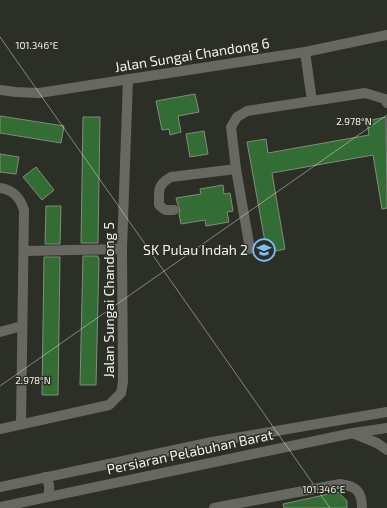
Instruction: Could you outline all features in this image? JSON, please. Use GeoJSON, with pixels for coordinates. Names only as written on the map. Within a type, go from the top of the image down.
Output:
{"type":"FeatureCollection","features":[{"type":"Feature","properties":{"kind":"street","name":"Jalan Sungai Chandong 6"},"geometry":{"type":"LineString","coordinates":[[0,90],[39,93],[305,52],[387,35]]}},
{"type":"Feature","properties":{"kind":"street"},"geometry":{"type":"LineString","coordinates":[[305,52],[312,101]]}},
{"type":"Feature","properties":{"kind":"street","name":"Jalan Sungai Chandong 5"},"geometry":{"type":"LineString","coordinates":[[0,429],[109,405],[121,393],[123,382],[122,249],[128,79]]}},
{"type":"Feature","properties":{"kind":"street"},"geometry":{"type":"LineString","coordinates":[[250,249],[236,169],[231,127],[238,117],[247,111],[365,93],[384,99],[387,103]]}},
{"type":"Feature","properties":{"kind":"street"},"geometry":{"type":"LineString","coordinates":[[174,210],[165,210],[159,205],[159,187],[163,182],[171,177],[236,169]]}},
{"type":"Feature","properties":{"kind":"street"},"geometry":{"type":"LineString","coordinates":[[0,188],[8,190],[21,200],[24,210],[21,424]]}},
{"type":"Feature","properties":{"kind":"street"},"geometry":{"type":"LineString","coordinates":[[24,252],[122,249]]}},
{"type":"Feature","properties":{"kind":"street"},"geometry":{"type":"LineString","coordinates":[[0,332],[22,326]]}},
{"type":"Feature","properties":{"kind":"street","name":"Persiaran Pelabuhan Barat"},"geometry":{"type":"LineString","coordinates":[[0,487],[212,442],[387,415]]}},
{"type":"Feature","properties":{"kind":"street","name":"Persiaran Pelabuhan Barat"},"geometry":{"type":"LineString","coordinates":[[0,507],[353,433],[387,428]]}},
{"type":"Feature","properties":{"kind":"street"},"geometry":{"type":"LineString","coordinates":[[353,433],[368,439],[387,450]]}},
{"type":"Feature","properties":{"kind":"street"},"geometry":{"type":"LineString","coordinates":[[46,477],[50,489],[48,496]]}},
{"type":"Feature","properties":{"kind":"street"},"geometry":{"type":"LineString","coordinates":[[214,508],[340,484],[350,485],[358,491],[362,500],[362,508]]}},
{"type":"Feature","properties":{"kind":"building"},"geometry":{"type":"Polygon","coordinates":[[[195,94],[199,112],[178,116],[181,132],[170,135],[169,129],[162,130],[156,101],[195,94]]]}},
{"type":"Feature","properties":{"kind":"building"},"geometry":{"type":"Polygon","coordinates":[[[0,116],[64,126],[61,143],[0,133],[0,116]]]}},
{"type":"Feature","properties":{"kind":"building"},"geometry":{"type":"Polygon","coordinates":[[[83,117],[100,117],[98,243],[81,243],[83,117]]]}},
{"type":"Feature","properties":{"kind":"building"},"geometry":{"type":"Polygon","coordinates":[[[386,117],[387,208],[382,209],[373,155],[272,173],[285,249],[267,253],[247,142],[266,139],[268,153],[369,135],[367,121],[386,117]]]}},
{"type":"Feature","properties":{"kind":"building"},"geometry":{"type":"Polygon","coordinates":[[[204,131],[208,154],[190,157],[186,134],[204,131]]]}},
{"type":"Feature","properties":{"kind":"building"},"geometry":{"type":"Polygon","coordinates":[[[0,154],[19,157],[16,174],[0,172],[0,154]]]}},
{"type":"Feature","properties":{"kind":"building"},"geometry":{"type":"Polygon","coordinates":[[[36,167],[54,190],[42,200],[23,177],[36,167]]]}},
{"type":"Feature","properties":{"kind":"building"},"geometry":{"type":"Polygon","coordinates":[[[223,185],[224,194],[230,193],[233,211],[227,212],[229,222],[206,226],[205,220],[181,224],[179,214],[180,210],[176,198],[201,194],[200,189],[223,185]]]}},
{"type":"Feature","properties":{"kind":"building"},"geometry":{"type":"Polygon","coordinates":[[[46,206],[61,206],[60,244],[45,244],[46,206]]]}},
{"type":"Feature","properties":{"kind":"building"},"geometry":{"type":"Polygon","coordinates":[[[83,256],[98,256],[99,258],[96,385],[80,385],[83,256]]]}},
{"type":"Feature","properties":{"kind":"building"},"geometry":{"type":"Polygon","coordinates":[[[44,257],[60,257],[58,395],[42,395],[44,257]]]}},
{"type":"Feature","properties":{"kind":"building"},"geometry":{"type":"Polygon","coordinates":[[[338,492],[347,501],[347,508],[284,508],[283,504],[338,492]]]}},
{"type":"Feature","properties":{"kind":"place","name":"SK Pulau Indah 2"},"geometry":{"type":"Point","coordinates":[264,250]}}]}
